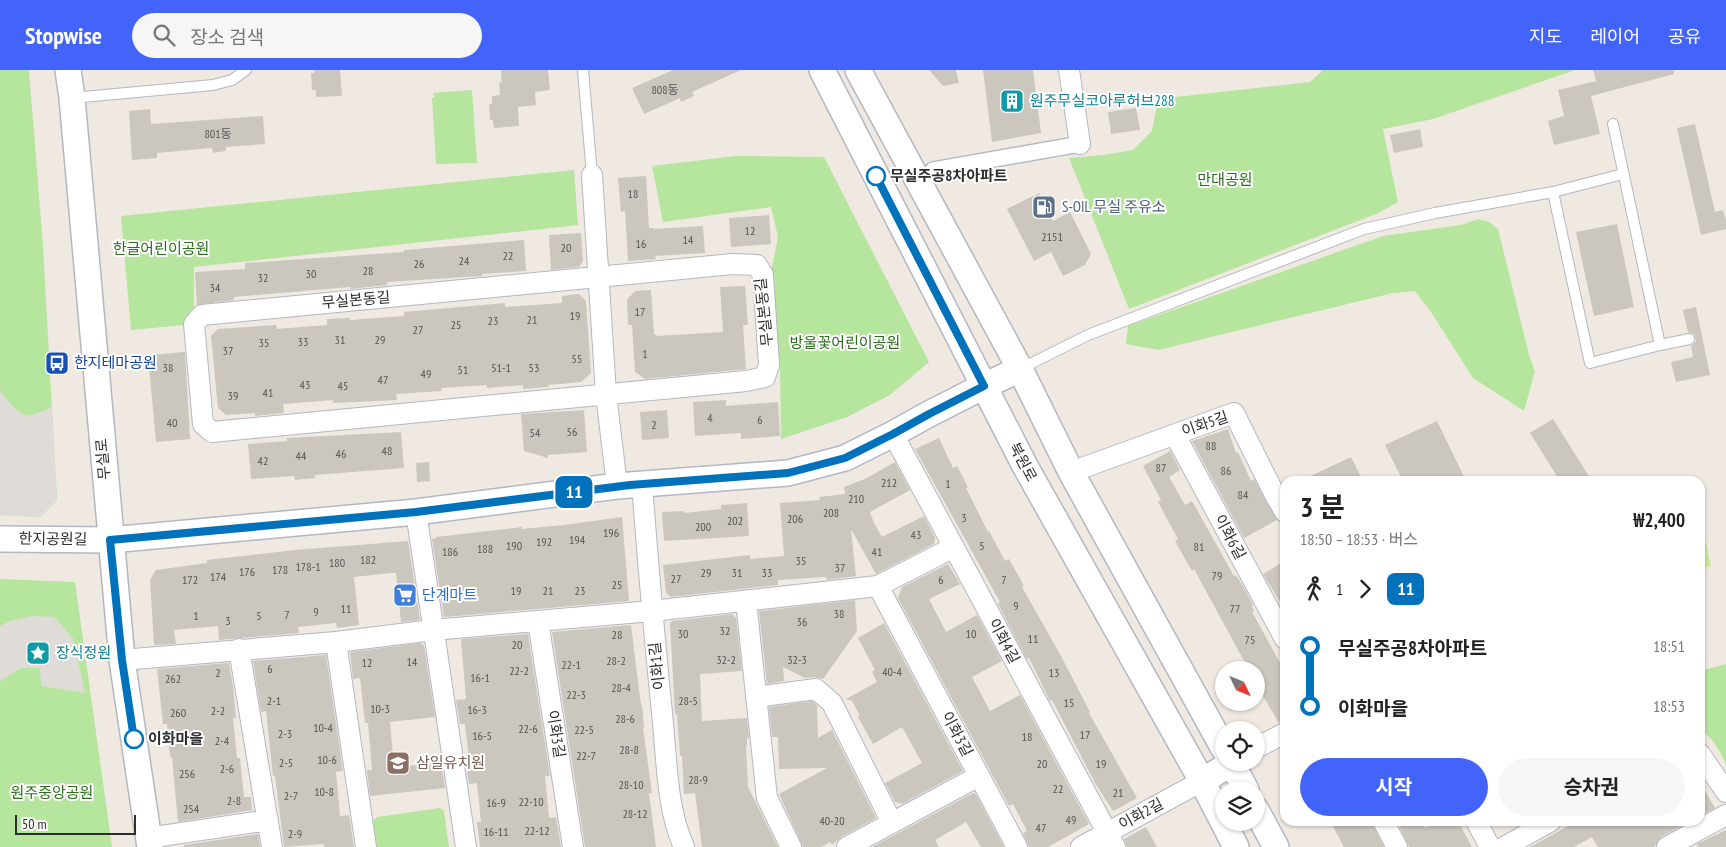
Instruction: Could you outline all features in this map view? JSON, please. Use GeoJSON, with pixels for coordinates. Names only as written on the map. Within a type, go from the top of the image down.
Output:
{"type":"FeatureCollection","features":[{"type":"Feature","properties":{"kind":"street","name":"무실로"},"geometry":{"type":"LineString","coordinates":[[68,70],[122,660],[149,842]]}},
{"type":"Feature","properties":{"kind":"street","name":"북원로"},"geometry":{"type":"LineString","coordinates":[[822,70],[1025,466],[1202,780],[1236,847]]}},
{"type":"Feature","properties":{"kind":"street"},"geometry":{"type":"LineString","coordinates":[[858,70],[1020,369],[1072,472],[1215,732]]}},
{"type":"Feature","properties":{"kind":"street"},"geometry":{"type":"LineString","coordinates":[[933,170],[1080,144],[1069,70]]}},
{"type":"Feature","properties":{"kind":"street"},"geometry":{"type":"LineString","coordinates":[[592,174],[606,394],[617,486]]}},
{"type":"Feature","properties":{"kind":"street","name":"무실본동길"},"geometry":{"type":"LineString","coordinates":[[733,264],[757,266],[763,275],[769,365],[765,377],[746,381],[606,394],[212,432],[204,424],[194,324],[202,315],[733,264]]}},
{"type":"Feature","properties":{"kind":"street","name":"한지공원길"},"geometry":{"type":"LineString","coordinates":[[0,539],[110,540],[416,512],[617,486],[788,473],[845,458],[1020,369]]}},
{"type":"Feature","properties":{"kind":"street","name":"이화5길"},"geometry":{"type":"LineString","coordinates":[[1072,472],[1234,413],[1280,504]]}},
{"type":"Feature","properties":{"kind":"street","name":"이화4길"},"geometry":{"type":"LineString","coordinates":[[893,434],[1111,840]]}},
{"type":"Feature","properties":{"kind":"street","name":"이화6길"},"geometry":{"type":"LineString","coordinates":[[1175,435],[1280,630]]}},
{"type":"Feature","properties":{"kind":"street","name":"이화1길"},"geometry":{"type":"LineString","coordinates":[[642,484],[652,610],[671,801],[675,828],[684,847]]}},
{"type":"Feature","properties":{"kind":"street"},"geometry":{"type":"LineString","coordinates":[[416,512],[466,847]]}},
{"type":"Feature","properties":{"kind":"street"},"geometry":{"type":"LineString","coordinates":[[122,660],[336,642],[434,630],[746,601],[878,586],[954,547]]}},
{"type":"Feature","properties":{"kind":"street","name":"이화3길"},"geometry":{"type":"LineString","coordinates":[[878,586],[1016,847]]}},
{"type":"Feature","properties":{"kind":"street"},"geometry":{"type":"LineString","coordinates":[[746,601],[767,798],[791,847]]}},
{"type":"Feature","properties":{"kind":"street","name":"이화3길"},"geometry":{"type":"LineString","coordinates":[[538,621],[573,847]]}},
{"type":"Feature","properties":{"kind":"street"},"geometry":{"type":"LineString","coordinates":[[336,642],[366,847]]}},
{"type":"Feature","properties":{"kind":"street"},"geometry":{"type":"LineString","coordinates":[[239,649],[272,847]]}},
{"type":"Feature","properties":{"kind":"street"},"geometry":{"type":"LineString","coordinates":[[756,697],[816,689],[832,703],[892,822]]}},
{"type":"Feature","properties":{"kind":"street"},"geometry":{"type":"LineString","coordinates":[[1265,743],[1280,736]]}},
{"type":"Feature","properties":{"kind":"street"},"geometry":{"type":"LineString","coordinates":[[1705,761],[1726,792]]}},
{"type":"Feature","properties":{"kind":"street"},"geometry":{"type":"LineString","coordinates":[[1202,780],[1215,770]]}},
{"type":"Feature","properties":{"kind":"street"},"geometry":{"type":"LineString","coordinates":[[847,847],[979,776]]}},
{"type":"Feature","properties":{"kind":"street","name":"이화2길"},"geometry":{"type":"LineString","coordinates":[[1081,847],[1111,840],[1202,780]]}},
{"type":"Feature","properties":{"kind":"street"},"geometry":{"type":"LineString","coordinates":[[1667,847],[1726,815]]}},
{"type":"Feature","properties":{"kind":"street"},"geometry":{"type":"LineString","coordinates":[[149,842],[268,820]]}},
{"type":"Feature","properties":{"kind":"street"},"geometry":{"type":"LineString","coordinates":[[1386,826],[1397,847]]}},
{"type":"Feature","properties":{"kind":"street"},"geometry":{"type":"LineString","coordinates":[[1479,826],[1490,847]]}},
{"type":"Feature","properties":{"kind":"street"},"geometry":{"type":"LineString","coordinates":[[1504,847],[1542,826]]}},
{"type":"Feature","properties":{"kind":"street"},"geometry":{"type":"LineString","coordinates":[[1265,827],[1276,847]]}},
{"type":"Feature","properties":{"kind":"lane"},"geometry":{"type":"LineString","coordinates":[[72,98],[213,84],[232,80],[246,70]]}},
{"type":"Feature","properties":{"kind":"lane"},"geometry":{"type":"LineString","coordinates":[[584,70],[592,174]]}},
{"type":"Feature","properties":{"kind":"lane"},"geometry":{"type":"LineString","coordinates":[[1613,124],[1660,345]]}},
{"type":"Feature","properties":{"kind":"lane"},"geometry":{"type":"LineString","coordinates":[[1020,369],[1088,335],[1364,229],[1435,213],[1553,192],[1623,174]]}},
{"type":"Feature","properties":{"kind":"lane"},"geometry":{"type":"LineString","coordinates":[[1553,192],[1590,363],[1660,345],[1689,340]]}},
{"type":"Feature","properties":{"kind":"green space"},"geometry":{"type":"Polygon","coordinates":[[[0,70],[29,70],[43,246],[57,500],[40,517],[0,515],[0,70]]]}},
{"type":"Feature","properties":{"kind":"green space","name":"만대공원"},"geometry":{"type":"Polygon","coordinates":[[[1323,70],[1575,70],[1433,119],[1383,129],[1398,202],[1376,214],[1129,309],[1069,158],[1133,150],[1152,131],[1158,99],[1310,82],[1323,70]]]}},
{"type":"Feature","properties":{"kind":"green space"},"geometry":{"type":"Polygon","coordinates":[[[472,90],[477,163],[436,164],[432,98],[435,97],[433,93],[472,90]]]}},
{"type":"Feature","properties":{"kind":"green space","name":"방울꽃어린이공원"},"geometry":{"type":"Polygon","coordinates":[[[736,156],[824,157],[929,362],[890,395],[847,417],[781,439],[780,366],[771,272],[778,237],[771,207],[663,222],[652,166],[736,156]]]}},
{"type":"Feature","properties":{"kind":"green space","name":"한글어린이공원"},"geometry":{"type":"Polygon","coordinates":[[[574,170],[578,225],[194,267],[194,315],[184,325],[131,330],[121,216],[574,170]]]}},
{"type":"Feature","properties":{"kind":"green space"},"geometry":{"type":"Polygon","coordinates":[[[1478,219],[1489,222],[1498,229],[1529,355],[1535,371],[1524,411],[1473,378],[1431,312],[1415,291],[1393,293],[1158,350],[1126,344],[1128,326],[1383,236],[1461,225],[1478,219]]]}},
{"type":"Feature","properties":{"kind":"green space"},"geometry":{"type":"Polygon","coordinates":[[[1705,539],[1711,566],[1705,567],[1705,539]]]}},
{"type":"Feature","properties":{"kind":"green space","name":"원주중앙공원"},"geometry":{"type":"Polygon","coordinates":[[[0,579],[75,582],[112,847],[0,847],[0,579]]]}},
{"type":"Feature","properties":{"kind":"green space"},"geometry":{"type":"Polygon","coordinates":[[[1726,664],[1726,765],[1716,745],[1705,734],[1705,670],[1726,664]]]}},
{"type":"Feature","properties":{"kind":"green space"},"geometry":{"type":"Polygon","coordinates":[[[440,808],[444,811],[449,847],[377,847],[373,821],[377,817],[440,808]]]}},
{"type":"Feature","properties":{"kind":"shaded area"},"geometry":{"type":"Polygon","coordinates":[[[0,391],[15,409],[23,414],[30,416],[52,407],[57,500],[40,517],[0,515],[0,391]]]}},
{"type":"Feature","properties":{"kind":"shaded area","name":"장식정원"},"geometry":{"type":"Polygon","coordinates":[[[34,616],[54,617],[73,638],[85,693],[42,686],[39,668],[21,668],[0,681],[0,626],[10,621],[34,616]]]}},
{"type":"Feature","properties":{"kind":"building"},"geometry":{"type":"Polygon","coordinates":[[[314,70],[340,70],[342,96],[316,97],[316,90],[312,90],[311,73],[314,73],[314,70]]]}},
{"type":"Feature","properties":{"kind":"building"},"geometry":{"type":"Polygon","coordinates":[[[501,70],[548,70],[550,90],[535,92],[536,105],[518,107],[519,126],[494,128],[493,120],[490,120],[489,104],[492,104],[492,96],[500,95],[501,70]]]}},
{"type":"Feature","properties":{"kind":"building"},"geometry":{"type":"Polygon","coordinates":[[[673,70],[741,70],[692,92],[694,96],[681,102],[680,98],[644,114],[632,88],[673,70]]]}},
{"type":"Feature","properties":{"kind":"building"},"geometry":{"type":"Polygon","coordinates":[[[929,70],[956,70],[959,83],[943,86],[929,70]]]}},
{"type":"Feature","properties":{"kind":"building","name":"원주무실코아루허브288"},"geometry":{"type":"Polygon","coordinates":[[[983,70],[1033,70],[1041,133],[992,142],[983,70]]]}},
{"type":"Feature","properties":{"kind":"building"},"geometry":{"type":"Polygon","coordinates":[[[1593,70],[1674,70],[1674,74],[1591,96],[1600,134],[1554,145],[1548,121],[1564,116],[1558,90],[1596,81],[1593,70]]]}},
{"type":"Feature","properties":{"kind":"building"},"geometry":{"type":"Polygon","coordinates":[[[1136,108],[1140,130],[1111,134],[1108,112],[1136,108]]]}},
{"type":"Feature","properties":{"kind":"building"},"geometry":{"type":"Polygon","coordinates":[[[150,109],[151,124],[263,116],[265,144],[226,147],[226,151],[213,153],[212,148],[157,153],[157,158],[132,160],[129,111],[150,109]]]}},
{"type":"Feature","properties":{"kind":"building"},"geometry":{"type":"Polygon","coordinates":[[[1695,124],[1715,212],[1723,210],[1726,221],[1726,229],[1701,235],[1677,128],[1695,124]]]}},
{"type":"Feature","properties":{"kind":"building"},"geometry":{"type":"Polygon","coordinates":[[[1420,129],[1423,147],[1394,153],[1390,135],[1420,129]]]}},
{"type":"Feature","properties":{"kind":"building"},"geometry":{"type":"Polygon","coordinates":[[[646,176],[649,228],[703,226],[705,253],[655,256],[656,259],[628,261],[625,211],[621,212],[618,178],[646,176]]]}},
{"type":"Feature","properties":{"kind":"building"},"geometry":{"type":"Polygon","coordinates":[[[1039,193],[1053,221],[1070,212],[1091,254],[1085,265],[1063,276],[1051,252],[1034,261],[1007,209],[1039,193]]]}},
{"type":"Feature","properties":{"kind":"building"},"geometry":{"type":"Polygon","coordinates":[[[769,215],[771,244],[731,247],[729,218],[769,215]]]}},
{"type":"Feature","properties":{"kind":"building"},"geometry":{"type":"Polygon","coordinates":[[[1617,224],[1634,307],[1594,316],[1576,232],[1617,224]]]}},
{"type":"Feature","properties":{"kind":"building"},"geometry":{"type":"Polygon","coordinates":[[[581,233],[583,261],[579,267],[551,270],[549,235],[581,233]]]}},
{"type":"Feature","properties":{"kind":"building"},"geometry":{"type":"Polygon","coordinates":[[[524,240],[526,271],[482,274],[482,276],[387,282],[387,285],[350,289],[350,287],[234,297],[234,300],[197,305],[195,272],[245,269],[245,263],[404,252],[404,250],[524,240]]]}},
{"type":"Feature","properties":{"kind":"building"},"geometry":{"type":"Polygon","coordinates":[[[745,286],[748,325],[743,325],[746,369],[645,379],[635,372],[632,325],[628,325],[627,300],[635,291],[651,290],[654,334],[656,336],[723,332],[720,287],[745,286]]]}},
{"type":"Feature","properties":{"kind":"building"},"geometry":{"type":"Polygon","coordinates":[[[579,294],[586,301],[591,373],[581,382],[523,389],[523,385],[487,388],[487,385],[441,388],[442,391],[396,394],[397,400],[333,403],[333,400],[283,404],[284,413],[255,416],[255,413],[226,415],[218,408],[211,336],[218,329],[276,325],[277,329],[327,325],[327,319],[350,318],[350,320],[404,316],[404,312],[505,303],[505,307],[562,303],[562,296],[579,294]]]}},
{"type":"Feature","properties":{"kind":"building"},"geometry":{"type":"Polygon","coordinates":[[[1696,307],[1710,375],[1676,382],[1671,362],[1693,357],[1691,346],[1696,341],[1694,334],[1688,332],[1683,310],[1696,307]]]}},
{"type":"Feature","properties":{"kind":"building"},"geometry":{"type":"Polygon","coordinates":[[[185,352],[190,439],[156,442],[148,355],[185,352]]]}},
{"type":"Feature","properties":{"kind":"building"},"geometry":{"type":"Polygon","coordinates":[[[726,400],[726,406],[778,402],[780,436],[741,439],[741,433],[695,436],[693,402],[726,400]]]}},
{"type":"Feature","properties":{"kind":"building"},"geometry":{"type":"Polygon","coordinates":[[[584,410],[587,452],[548,455],[548,458],[524,451],[521,414],[584,410]]]}},
{"type":"Feature","properties":{"kind":"building"},"geometry":{"type":"Polygon","coordinates":[[[667,410],[669,438],[642,440],[640,412],[667,410]]]}},
{"type":"Feature","properties":{"kind":"building"},"geometry":{"type":"Polygon","coordinates":[[[1553,419],[1589,476],[1557,476],[1530,433],[1553,419]]]}},
{"type":"Feature","properties":{"kind":"building"},"geometry":{"type":"Polygon","coordinates":[[[1437,421],[1464,476],[1400,476],[1385,445],[1437,421]]]}},
{"type":"Feature","properties":{"kind":"building"},"geometry":{"type":"Polygon","coordinates":[[[1228,429],[1236,453],[1238,452],[1251,481],[1254,479],[1277,520],[1244,538],[1192,441],[1228,429]]]}},
{"type":"Feature","properties":{"kind":"building"},"geometry":{"type":"Polygon","coordinates":[[[401,432],[404,468],[315,475],[315,478],[295,480],[294,476],[251,479],[248,444],[287,441],[287,438],[401,432]]]}},
{"type":"Feature","properties":{"kind":"building"},"geometry":{"type":"Polygon","coordinates":[[[939,438],[953,468],[957,466],[968,487],[966,488],[988,532],[1005,561],[1009,559],[1024,586],[1022,587],[1061,656],[1089,713],[1137,798],[1113,811],[1095,783],[1052,700],[1050,701],[1029,658],[1027,659],[998,604],[1000,602],[915,449],[939,438]]]}},
{"type":"Feature","properties":{"kind":"building"},"geometry":{"type":"Polygon","coordinates":[[[1170,451],[1180,470],[1169,477],[1185,505],[1192,501],[1234,576],[1236,575],[1243,586],[1253,605],[1254,611],[1252,612],[1280,663],[1280,723],[1265,699],[1265,661],[1244,661],[1194,569],[1192,571],[1175,541],[1178,539],[1158,502],[1161,500],[1143,466],[1170,451]]]}},
{"type":"Feature","properties":{"kind":"building"},"geometry":{"type":"Polygon","coordinates":[[[1351,457],[1360,476],[1311,476],[1351,457]]]}},
{"type":"Feature","properties":{"kind":"building"},"geometry":{"type":"Polygon","coordinates":[[[429,462],[430,481],[417,482],[416,463],[429,462]]]}},
{"type":"Feature","properties":{"kind":"building"},"geometry":{"type":"Polygon","coordinates":[[[895,462],[910,490],[870,512],[874,523],[882,537],[924,516],[935,538],[934,544],[876,574],[851,529],[856,576],[827,580],[826,577],[778,580],[778,585],[671,597],[666,593],[663,565],[750,555],[750,559],[784,556],[780,503],[820,500],[819,497],[845,494],[844,487],[867,478],[895,462]]]}},
{"type":"Feature","properties":{"kind":"building"},"geometry":{"type":"Polygon","coordinates":[[[747,503],[749,536],[664,541],[662,512],[684,511],[684,513],[721,509],[721,505],[747,503]]]}},
{"type":"Feature","properties":{"kind":"building"},"geometry":{"type":"Polygon","coordinates":[[[622,517],[629,601],[444,617],[432,539],[522,527],[522,529],[564,525],[622,517]]]}},
{"type":"Feature","properties":{"kind":"building"},"geometry":{"type":"Polygon","coordinates":[[[408,541],[420,620],[401,622],[396,573],[391,573],[354,577],[359,625],[337,628],[336,623],[298,627],[299,633],[219,640],[218,626],[174,630],[176,644],[154,645],[150,580],[156,570],[207,563],[207,560],[295,550],[408,541]]]}},
{"type":"Feature","properties":{"kind":"building"},"geometry":{"type":"Polygon","coordinates":[[[948,564],[960,584],[929,599],[946,632],[977,615],[1002,661],[972,677],[990,711],[1020,695],[1089,824],[1048,847],[1029,847],[1023,833],[1027,831],[1013,804],[1009,806],[898,598],[902,587],[948,564]]]}},
{"type":"Feature","properties":{"kind":"building"},"geometry":{"type":"Polygon","coordinates":[[[1280,564],[1280,602],[1263,574],[1280,564]]]}},
{"type":"Feature","properties":{"kind":"building"},"geometry":{"type":"Polygon","coordinates":[[[855,600],[857,631],[823,679],[815,677],[805,678],[783,667],[784,681],[767,684],[759,611],[855,600]]]}},
{"type":"Feature","properties":{"kind":"building"},"geometry":{"type":"Polygon","coordinates":[[[732,614],[736,618],[742,671],[700,674],[702,721],[747,718],[749,738],[747,738],[746,746],[748,787],[778,847],[702,847],[695,793],[684,794],[682,756],[680,756],[677,714],[675,715],[670,623],[672,621],[732,614]]]}},
{"type":"Feature","properties":{"kind":"building"},"geometry":{"type":"Polygon","coordinates":[[[884,623],[963,771],[902,804],[895,802],[885,783],[922,763],[902,727],[873,744],[858,717],[860,716],[852,701],[846,699],[877,682],[872,672],[875,670],[858,638],[884,623]]]}},
{"type":"Feature","properties":{"kind":"building"},"geometry":{"type":"Polygon","coordinates":[[[631,625],[652,793],[649,793],[656,847],[585,847],[552,632],[631,625]]]}},
{"type":"Feature","properties":{"kind":"building"},"geometry":{"type":"Polygon","coordinates":[[[528,634],[550,776],[545,776],[549,818],[556,817],[561,847],[480,847],[477,822],[481,822],[477,783],[469,784],[465,760],[469,758],[465,724],[460,724],[456,700],[466,699],[461,639],[528,634]]]}},
{"type":"Feature","properties":{"kind":"building"},"geometry":{"type":"Polygon","coordinates":[[[421,643],[424,646],[435,717],[390,722],[394,767],[441,763],[445,788],[370,796],[367,770],[372,770],[368,723],[365,723],[360,678],[353,679],[350,652],[421,643]]]}},
{"type":"Feature","properties":{"kind":"building"},"geometry":{"type":"Polygon","coordinates":[[[326,655],[343,771],[336,772],[340,816],[349,815],[354,847],[324,847],[324,844],[284,847],[275,776],[273,776],[266,711],[261,712],[253,661],[326,655]]]}},
{"type":"Feature","properties":{"kind":"building"},"geometry":{"type":"Polygon","coordinates":[[[229,663],[236,718],[233,718],[237,758],[240,758],[244,797],[251,797],[252,810],[178,822],[172,757],[170,757],[167,724],[163,724],[157,669],[229,663]]]}},
{"type":"Feature","properties":{"kind":"building"},"geometry":{"type":"Polygon","coordinates":[[[812,701],[817,705],[818,738],[832,730],[876,818],[841,837],[832,845],[830,842],[821,847],[803,847],[779,794],[827,768],[779,769],[778,737],[772,737],[769,707],[812,701]]]}},
{"type":"Feature","properties":{"kind":"building"},"geometry":{"type":"Polygon","coordinates":[[[1705,791],[1715,808],[1705,813],[1705,791]]]}},
{"type":"Feature","properties":{"kind":"building"},"geometry":{"type":"Polygon","coordinates":[[[975,793],[1004,847],[981,847],[966,822],[935,840],[939,847],[872,847],[975,793]]]}},
{"type":"Feature","properties":{"kind":"building"},"geometry":{"type":"Polygon","coordinates":[[[1333,826],[1374,826],[1384,847],[1344,847],[1333,826]]]}},
{"type":"Feature","properties":{"kind":"building"},"geometry":{"type":"Polygon","coordinates":[[[1399,826],[1424,826],[1425,828],[1428,826],[1461,826],[1472,847],[1409,847],[1399,826]]]}},
{"type":"Feature","properties":{"kind":"building"},"geometry":{"type":"Polygon","coordinates":[[[1568,826],[1681,826],[1661,837],[1654,847],[1598,847],[1592,837],[1574,847],[1530,847],[1568,826]]]}},
{"type":"Feature","properties":{"kind":"building"},"geometry":{"type":"Polygon","coordinates":[[[1146,827],[1157,847],[1127,847],[1124,839],[1146,827]]]}},
{"type":"Feature","properties":{"kind":"building"},"geometry":{"type":"Polygon","coordinates":[[[1726,830],[1726,847],[1696,847],[1698,846],[1697,844],[1726,830]]]}},
{"type":"Feature","properties":{"kind":"building"},"geometry":{"type":"Polygon","coordinates":[[[258,834],[260,847],[184,847],[184,845],[258,834]]]}},
{"type":"Feature","properties":{"kind":"bus line","name":"11"},"geometry":{"type":"LineString","coordinates":[[134,739],[122,660],[110,540],[416,512],[599,488],[788,473],[845,458],[984,386],[876,176]]}},
{"type":"Feature","properties":{"kind":"place","name":"원주무실코아루허브288"},"geometry":{"type":"Point","coordinates":[1012,101]}},
{"type":"Feature","properties":{"kind":"place","name":"무실주공8차아파트"},"geometry":{"type":"Point","coordinates":[876,176]}},
{"type":"Feature","properties":{"kind":"place","name":"S-OIL 무실 주유소"},"geometry":{"type":"Point","coordinates":[1044,207]}},
{"type":"Feature","properties":{"kind":"place","name":"한지테마공원"},"geometry":{"type":"Point","coordinates":[57,363]}},
{"type":"Feature","properties":{"kind":"place","name":"단계마트"},"geometry":{"type":"Point","coordinates":[405,595]}},
{"type":"Feature","properties":{"kind":"place","name":"장식정원"},"geometry":{"type":"Point","coordinates":[38,653]}},
{"type":"Feature","properties":{"kind":"place","name":"이화마을"},"geometry":{"type":"Point","coordinates":[134,739]}},
{"type":"Feature","properties":{"kind":"place","name":"삼일유치원"},"geometry":{"type":"Point","coordinates":[398,763]}}]}
